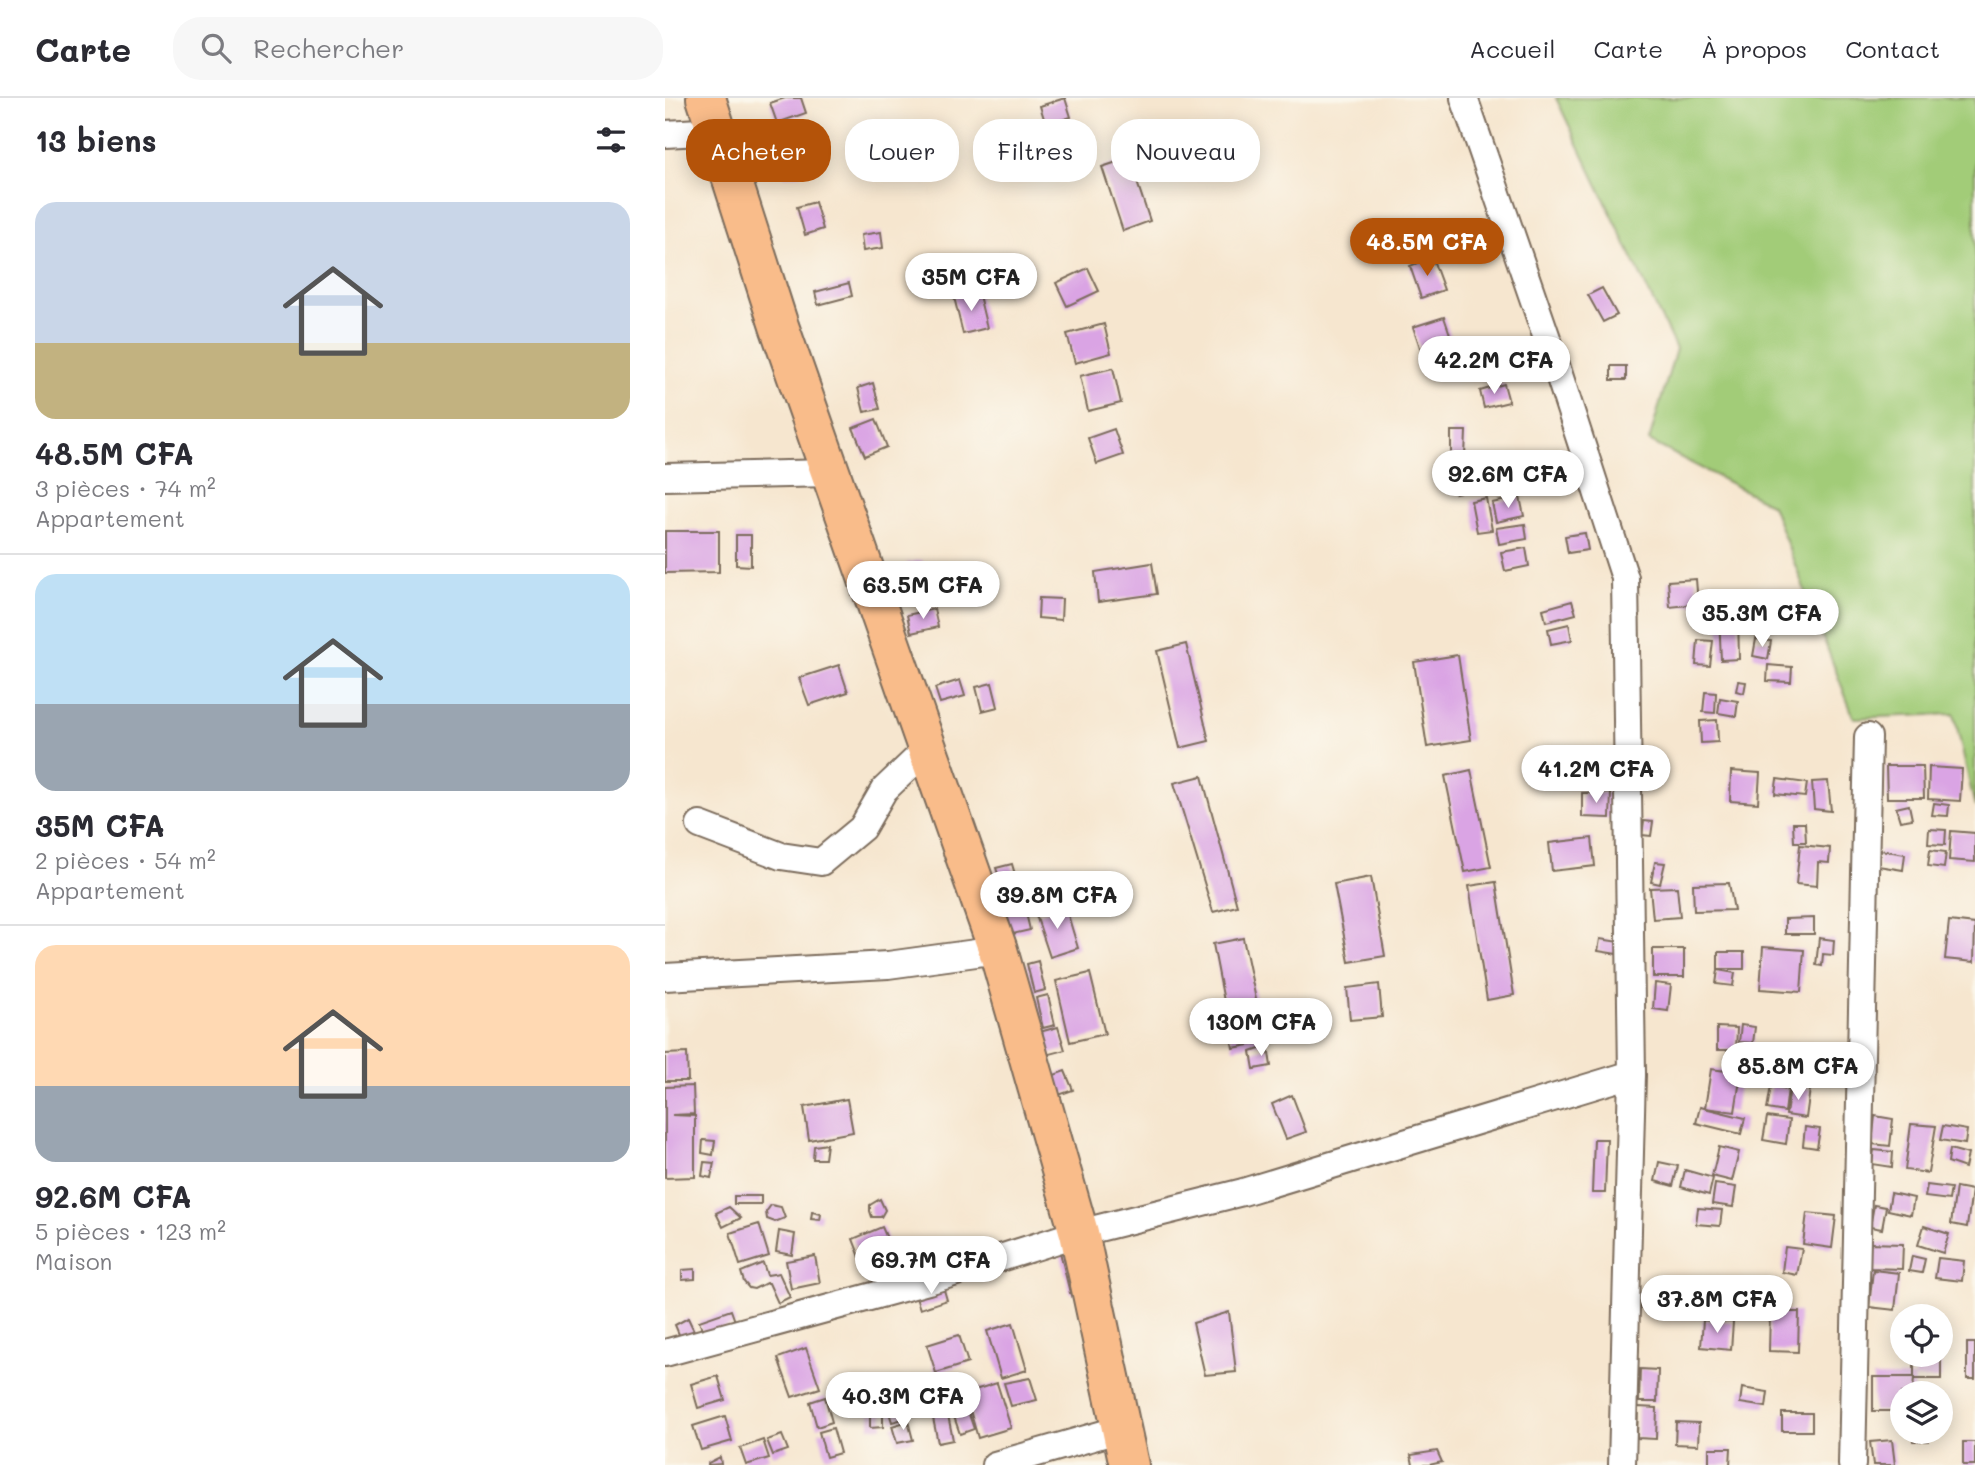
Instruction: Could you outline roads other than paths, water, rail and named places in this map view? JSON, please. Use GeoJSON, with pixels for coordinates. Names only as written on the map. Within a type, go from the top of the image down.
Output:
{"type":"FeatureCollection","features":[{"type":"Feature","properties":{"kind":"highway"},"geometry":{"type":"LineString","coordinates":[[711,115],[779,326],[998,950],[1079,1233],[1125,1447]]}},
{"type":"Feature","properties":{"kind":"street"},"geometry":{"type":"LineString","coordinates":[[1464,98],[1550,347],[1625,578],[1632,1074],[1622,1465]]}},
{"type":"Feature","properties":{"kind":"street"},"geometry":{"type":"LineString","coordinates":[[665,134],[711,115]]}},
{"type":"Feature","properties":{"kind":"street"},"geometry":{"type":"LineString","coordinates":[[665,477],[831,473]]}},
{"type":"Feature","properties":{"kind":"street"},"geometry":{"type":"LineString","coordinates":[[1852,1465],[1868,737]]}},
{"type":"Feature","properties":{"kind":"street"},"geometry":{"type":"LineString","coordinates":[[700,825],[781,856],[821,862],[862,828],[884,790],[927,749]]}},
{"type":"Feature","properties":{"kind":"street"},"geometry":{"type":"LineString","coordinates":[[665,977],[888,965],[998,950]]}},
{"type":"Feature","properties":{"kind":"street"},"geometry":{"type":"LineString","coordinates":[[665,1353],[928,1281],[1079,1233],[1243,1192],[1632,1074]]}},
{"type":"Feature","properties":{"kind":"street"},"geometry":{"type":"LineString","coordinates":[[995,1465],[1125,1447]]}}]}
